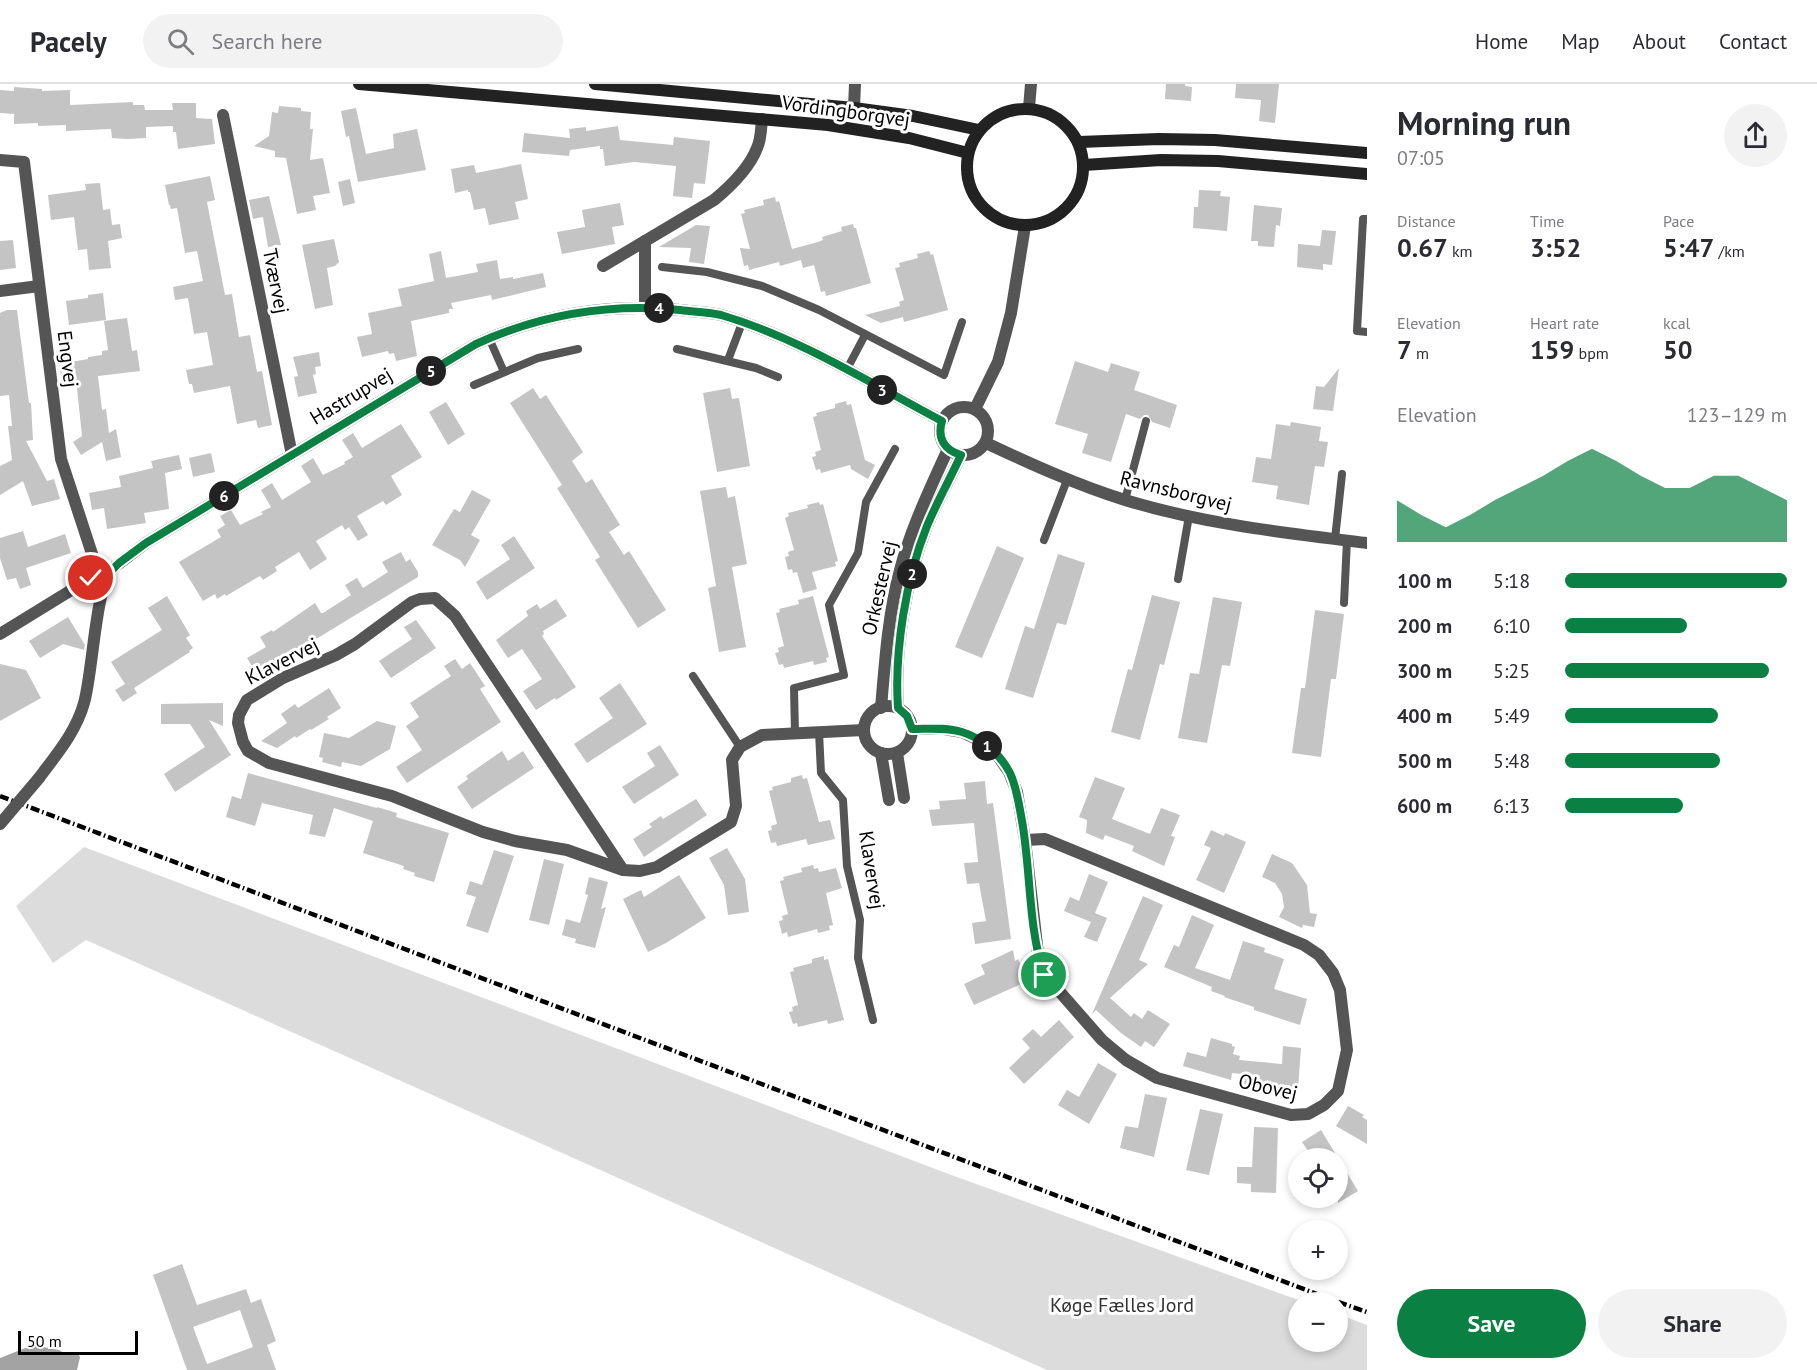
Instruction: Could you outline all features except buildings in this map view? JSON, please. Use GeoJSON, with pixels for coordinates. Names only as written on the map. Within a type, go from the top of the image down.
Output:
{"type":"FeatureCollection","features":[{"type":"Feature","properties":{"kind":"main road","name":"Vordingborgvej"},"geometry":{"type":"LineString","coordinates":[[359,84],[828,126],[909,138],[968,153]]}},
{"type":"Feature","properties":{"kind":"main road","name":"Vordingborgvej"},"geometry":{"type":"LineString","coordinates":[[596,84],[854,108],[913,116],[979,130]]}},
{"type":"Feature","properties":{"kind":"main road"},"geometry":{"type":"LineString","coordinates":[[1029,108],[1045,111],[1059,118],[1070,129],[1078,142],[1084,165],[1083,179],[1068,207],[1048,220],[1025,226],[1005,222],[987,211],[973,194],[967,174],[968,153],[979,130],[993,117],[1011,110],[1029,108]]}},
{"type":"Feature","properties":{"kind":"main road"},"geometry":{"type":"LineString","coordinates":[[1078,142],[1159,139],[1215,140],[1367,153]]}},
{"type":"Feature","properties":{"kind":"main road"},"geometry":{"type":"LineString","coordinates":[[1084,165],[1161,160],[1218,161],[1367,174]]}},
{"type":"Feature","properties":{"kind":"street"},"geometry":{"type":"LineString","coordinates":[[854,108],[855,84]]}},
{"type":"Feature","properties":{"kind":"street"},"geometry":{"type":"LineString","coordinates":[[1029,108],[1031,84]]}},
{"type":"Feature","properties":{"kind":"street","name":"Tværvej"},"geometry":{"type":"LineString","coordinates":[[223,115],[292,455]]}},
{"type":"Feature","properties":{"kind":"street"},"geometry":{"type":"LineString","coordinates":[[603,266],[714,200],[727,189],[749,165],[758,146],[762,119]]}},
{"type":"Feature","properties":{"kind":"street","name":"Engvej"},"geometry":{"type":"LineString","coordinates":[[0,160],[24,162],[62,459],[96,567],[106,576]]}},
{"type":"Feature","properties":{"kind":"street"},"geometry":{"type":"LineString","coordinates":[[975,409],[998,362],[1011,313],[1025,226]]}},
{"type":"Feature","properties":{"kind":"street"},"geometry":{"type":"LineString","coordinates":[[645,241],[645,307],[718,315],[787,339],[942,421]]}},
{"type":"Feature","properties":{"kind":"street"},"geometry":{"type":"LineString","coordinates":[[0,291],[39,286]]}},
{"type":"Feature","properties":{"kind":"street","name":"Hastrupvej"},"geometry":{"type":"LineString","coordinates":[[0,634],[91,578],[106,576],[146,543],[489,338],[561,315],[598,309],[645,307]]}},
{"type":"Feature","properties":{"kind":"street"},"geometry":{"type":"LineString","coordinates":[[958,407],[975,409],[984,416],[988,425],[986,442],[975,453],[961,455],[948,449],[940,437],[942,421],[949,411],[958,407]]}},
{"type":"Feature","properties":{"kind":"street","name":"Ravnsborgvej"},"geometry":{"type":"LineString","coordinates":[[986,442],[1067,480],[1125,500],[1265,531],[1367,543]]}},
{"type":"Feature","properties":{"kind":"street","name":"Orkestervej"},"geometry":{"type":"LineString","coordinates":[[880,708],[889,619],[900,570],[916,521],[948,449]]}},
{"type":"Feature","properties":{"kind":"street","name":"Orkestervej"},"geometry":{"type":"LineString","coordinates":[[898,708],[897,672],[902,625],[912,575],[926,527],[961,455]]}},
{"type":"Feature","properties":{"kind":"street"},"geometry":{"type":"LineString","coordinates":[[0,824],[39,778],[70,736],[83,707],[106,576]]}},
{"type":"Feature","properties":{"kind":"street","name":"Klavervej"},"geometry":{"type":"LineString","coordinates":[[623,870],[456,616],[435,598],[420,598],[412,602],[356,644],[283,678],[248,700],[239,715],[239,732],[248,751],[269,763],[392,796],[483,832],[515,841],[567,850],[623,870],[640,872],[657,867],[731,822],[736,806],[732,760],[740,747]]}},
{"type":"Feature","properties":{"kind":"street"},"geometry":{"type":"LineString","coordinates":[[880,708],[898,708],[907,716],[912,729],[908,744],[897,753],[881,753],[868,742],[864,730],[868,717],[880,708]]}},
{"type":"Feature","properties":{"kind":"street","name":"Obovej"},"geometry":{"type":"LineString","coordinates":[[912,729],[944,729],[962,732],[983,742],[999,756],[1009,772],[1017,792],[1038,954],[1044,975],[1102,1040],[1126,1060],[1157,1078],[1291,1115],[1308,1114],[1324,1105],[1338,1091],[1347,1050],[1340,990],[1333,973],[1319,956],[1304,945],[1045,839],[1025,840]]}},
{"type":"Feature","properties":{"kind":"street"},"geometry":{"type":"LineString","coordinates":[[740,747],[762,735],[864,730]]}},
{"type":"Feature","properties":{"kind":"street"},"geometry":{"type":"LineString","coordinates":[[881,753],[889,800]]}},
{"type":"Feature","properties":{"kind":"street"},"geometry":{"type":"LineString","coordinates":[[897,753],[904,798]]}},
{"type":"Feature","properties":{"kind":"lane"},"geometry":{"type":"LineString","coordinates":[[1367,219],[1363,219],[1364,261],[1357,331],[1367,332]]}},
{"type":"Feature","properties":{"kind":"lane"},"geometry":{"type":"LineString","coordinates":[[662,267],[707,272],[762,286],[819,310],[944,375],[962,322]]}},
{"type":"Feature","properties":{"kind":"lane"},"geometry":{"type":"LineString","coordinates":[[728,360],[742,323]]}},
{"type":"Feature","properties":{"kind":"lane"},"geometry":{"type":"LineString","coordinates":[[846,371],[865,335]]}},
{"type":"Feature","properties":{"kind":"lane"},"geometry":{"type":"LineString","coordinates":[[489,338],[504,372]]}},
{"type":"Feature","properties":{"kind":"lane"},"geometry":{"type":"LineString","coordinates":[[474,385],[538,358],[578,349]]}},
{"type":"Feature","properties":{"kind":"lane"},"geometry":{"type":"LineString","coordinates":[[677,349],[728,360],[778,377]]}},
{"type":"Feature","properties":{"kind":"lane"},"geometry":{"type":"LineString","coordinates":[[1125,500],[1146,421]]}},
{"type":"Feature","properties":{"kind":"lane"},"geometry":{"type":"LineString","coordinates":[[795,733],[794,688],[844,675],[829,605],[858,553],[866,502],[895,449]]}},
{"type":"Feature","properties":{"kind":"lane"},"geometry":{"type":"LineString","coordinates":[[1342,474],[1341,540],[1344,603]]}},
{"type":"Feature","properties":{"kind":"lane"},"geometry":{"type":"LineString","coordinates":[[1044,540],[1067,480]]}},
{"type":"Feature","properties":{"kind":"lane"},"geometry":{"type":"LineString","coordinates":[[1178,579],[1189,516]]}},
{"type":"Feature","properties":{"kind":"lane"},"geometry":{"type":"LineString","coordinates":[[693,676],[740,747]]}},
{"type":"Feature","properties":{"kind":"lane","name":"Klavervej"},"geometry":{"type":"LineString","coordinates":[[819,732],[821,773],[843,800],[847,867],[860,920],[858,958],[873,1020]]}},
{"type":"Feature","properties":{"kind":"green space","name":"Køge Fælles Jord"},"geometry":{"type":"Polygon","coordinates":[[[84,847],[954,1176],[1288,1296],[1288,1352],[1348,1352],[1348,1318],[1367,1325],[1367,1370],[1047,1370],[86,940],[53,963],[16,906],[84,847]]]}},
{"type":"Feature","properties":{"kind":"shaded area"},"geometry":{"type":"Polygon","coordinates":[[[33,1345],[59,1350],[67,1355],[78,1354],[80,1357],[77,1370],[0,1370],[0,1358],[33,1345]]]}},
{"type":"Feature","properties":{"kind":"railway"},"geometry":{"type":"LineString","coordinates":[[0,796],[1312,1292]]}},
{"type":"Feature","properties":{"kind":"railway"},"geometry":{"type":"LineString","coordinates":[[1348,1305],[1367,1312]]}},
{"type":"Feature","properties":{"kind":"route"},"geometry":{"type":"LineString","coordinates":[[91,578],[106,576],[146,543],[489,338],[561,315],[598,309],[645,307],[718,315],[787,339],[942,421],[940,437],[942,442],[948,449],[961,455],[926,527],[912,575],[902,625],[897,672],[898,708],[911,722],[912,729],[944,729],[962,732],[983,742],[999,756],[1009,772],[1017,792],[1038,954],[1044,975]]}}]}
